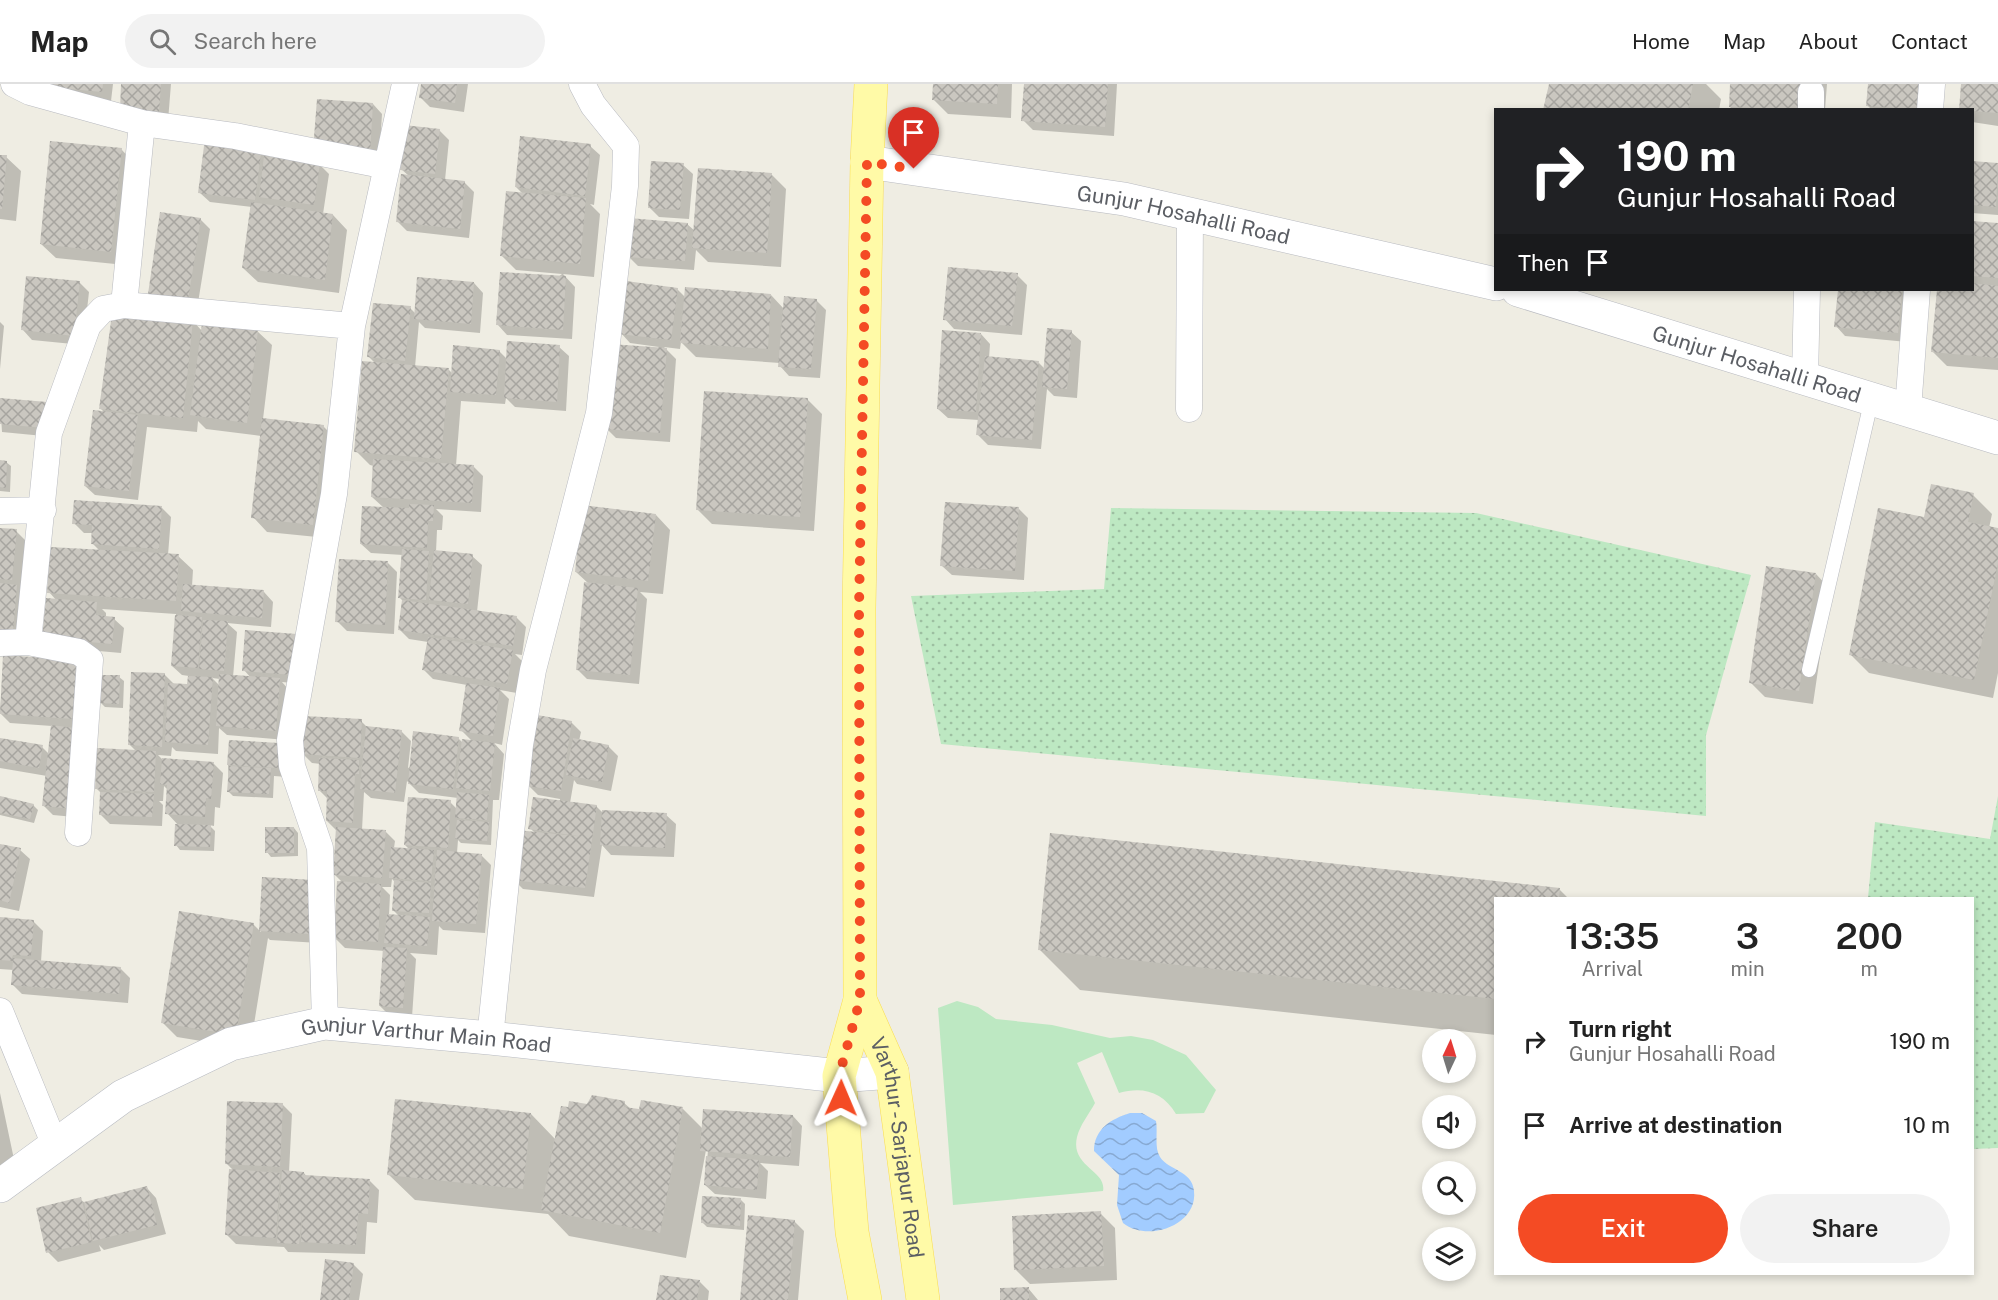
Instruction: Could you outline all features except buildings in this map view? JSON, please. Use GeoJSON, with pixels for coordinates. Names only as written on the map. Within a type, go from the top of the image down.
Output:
{"type":"FeatureCollection","features":[{"type":"Feature","properties":{"kind":"main road","name":"Varthur - Sarjapur Road"},"geometry":{"type":"LineString","coordinates":[[865,1300],[852,1232],[839,1076],[860,1000],[859,609],[867,162],[872,84]]}},
{"type":"Feature","properties":{"kind":"main road","name":"Varthur - Sarjapur Road"},"geometry":{"type":"LineString","coordinates":[[860,1000],[892,1072],[923,1300]]}},
{"type":"Feature","properties":{"kind":"street"},"geometry":{"type":"LineString","coordinates":[[14,84],[30,92],[142,123],[236,136],[387,166]]}},
{"type":"Feature","properties":{"kind":"street"},"geometry":{"type":"LineString","coordinates":[[325,1023],[320,848],[292,765],[290,740],[334,494],[352,326],[405,84]]}},
{"type":"Feature","properties":{"kind":"street"},"geometry":{"type":"LineString","coordinates":[[490,1038],[520,745],[534,670],[599,413],[625,186],[626,146],[593,105],[582,84]]}},
{"type":"Feature","properties":{"kind":"street"},"geometry":{"type":"LineString","coordinates":[[1930,108],[1932,84]]}},
{"type":"Feature","properties":{"kind":"street"},"geometry":{"type":"LineString","coordinates":[[123,305],[142,123]]}},
{"type":"Feature","properties":{"kind":"street","name":"Gunjur Hosahalli Road"},"geometry":{"type":"LineString","coordinates":[[867,162],[1124,199],[1494,284]]}},
{"type":"Feature","properties":{"kind":"street"},"geometry":{"type":"LineString","coordinates":[[1189,409],[1190,214]]}},
{"type":"Feature","properties":{"kind":"street","name":"Gunjur Hosahalli Road"},"geometry":{"type":"LineString","coordinates":[[1521,291],[1998,438]]}},
{"type":"Feature","properties":{"kind":"street"},"geometry":{"type":"LineString","coordinates":[[1805,378],[1807,291]]}},
{"type":"Feature","properties":{"kind":"street"},"geometry":{"type":"LineString","coordinates":[[1908,409],[1917,291]]}},
{"type":"Feature","properties":{"kind":"street"},"geometry":{"type":"LineString","coordinates":[[28,642],[49,433],[88,325],[103,309],[123,305],[352,326]]}},
{"type":"Feature","properties":{"kind":"street"},"geometry":{"type":"LineString","coordinates":[[0,511],[43,510]]}},
{"type":"Feature","properties":{"kind":"street"},"geometry":{"type":"LineString","coordinates":[[0,643],[28,642],[79,652],[90,660],[78,833]]}},
{"type":"Feature","properties":{"kind":"street"},"geometry":{"type":"LineString","coordinates":[[0,1011],[56,1148]]}},
{"type":"Feature","properties":{"kind":"street","name":"Gunjur Varthur Main Road"},"geometry":{"type":"LineString","coordinates":[[0,1186],[56,1148],[123,1096],[231,1044],[325,1023],[490,1038],[839,1076],[892,1072]]}},
{"type":"Feature","properties":{"kind":"lane"},"geometry":{"type":"LineString","coordinates":[[1809,670],[1872,398]]}},
{"type":"Feature","properties":{"kind":"green space"},"geometry":{"type":"Polygon","coordinates":[[[1111,508],[1476,513],[1751,575],[1706,735],[1706,816],[941,744],[911,596],[1104,589],[1111,508]]]}},
{"type":"Feature","properties":{"kind":"green space"},"geometry":{"type":"Polygon","coordinates":[[[1998,796],[1998,1148],[1974,1149],[1974,897],[1868,897],[1875,822],[1990,839],[1998,796]]]}},
{"type":"Feature","properties":{"kind":"green space"},"geometry":{"type":"Polygon","coordinates":[[[957,1001],[978,1007],[996,1019],[1052,1025],[1110,1038],[1131,1036],[1153,1040],[1186,1055],[1216,1090],[1204,1113],[1176,1114],[1165,1100],[1152,1093],[1136,1090],[1119,1093],[1102,1052],[1077,1063],[1095,1103],[1080,1128],[1076,1147],[1083,1162],[1100,1178],[1103,1191],[953,1205],[938,1008],[957,1001]]]}},
{"type":"Feature","properties":{"kind":"water"},"geometry":{"type":"Polygon","coordinates":[[[1130,1113],[1142,1113],[1156,1121],[1157,1149],[1160,1157],[1189,1179],[1194,1191],[1193,1203],[1188,1213],[1180,1221],[1158,1231],[1133,1229],[1123,1223],[1117,1205],[1119,1175],[1094,1151],[1100,1131],[1116,1118],[1130,1113]]]}},
{"type":"Feature","properties":{"kind":"route"},"geometry":{"type":"LineString","coordinates":[[841,1098],[839,1076],[860,1000],[859,609],[867,162],[914,169]]}}]}
